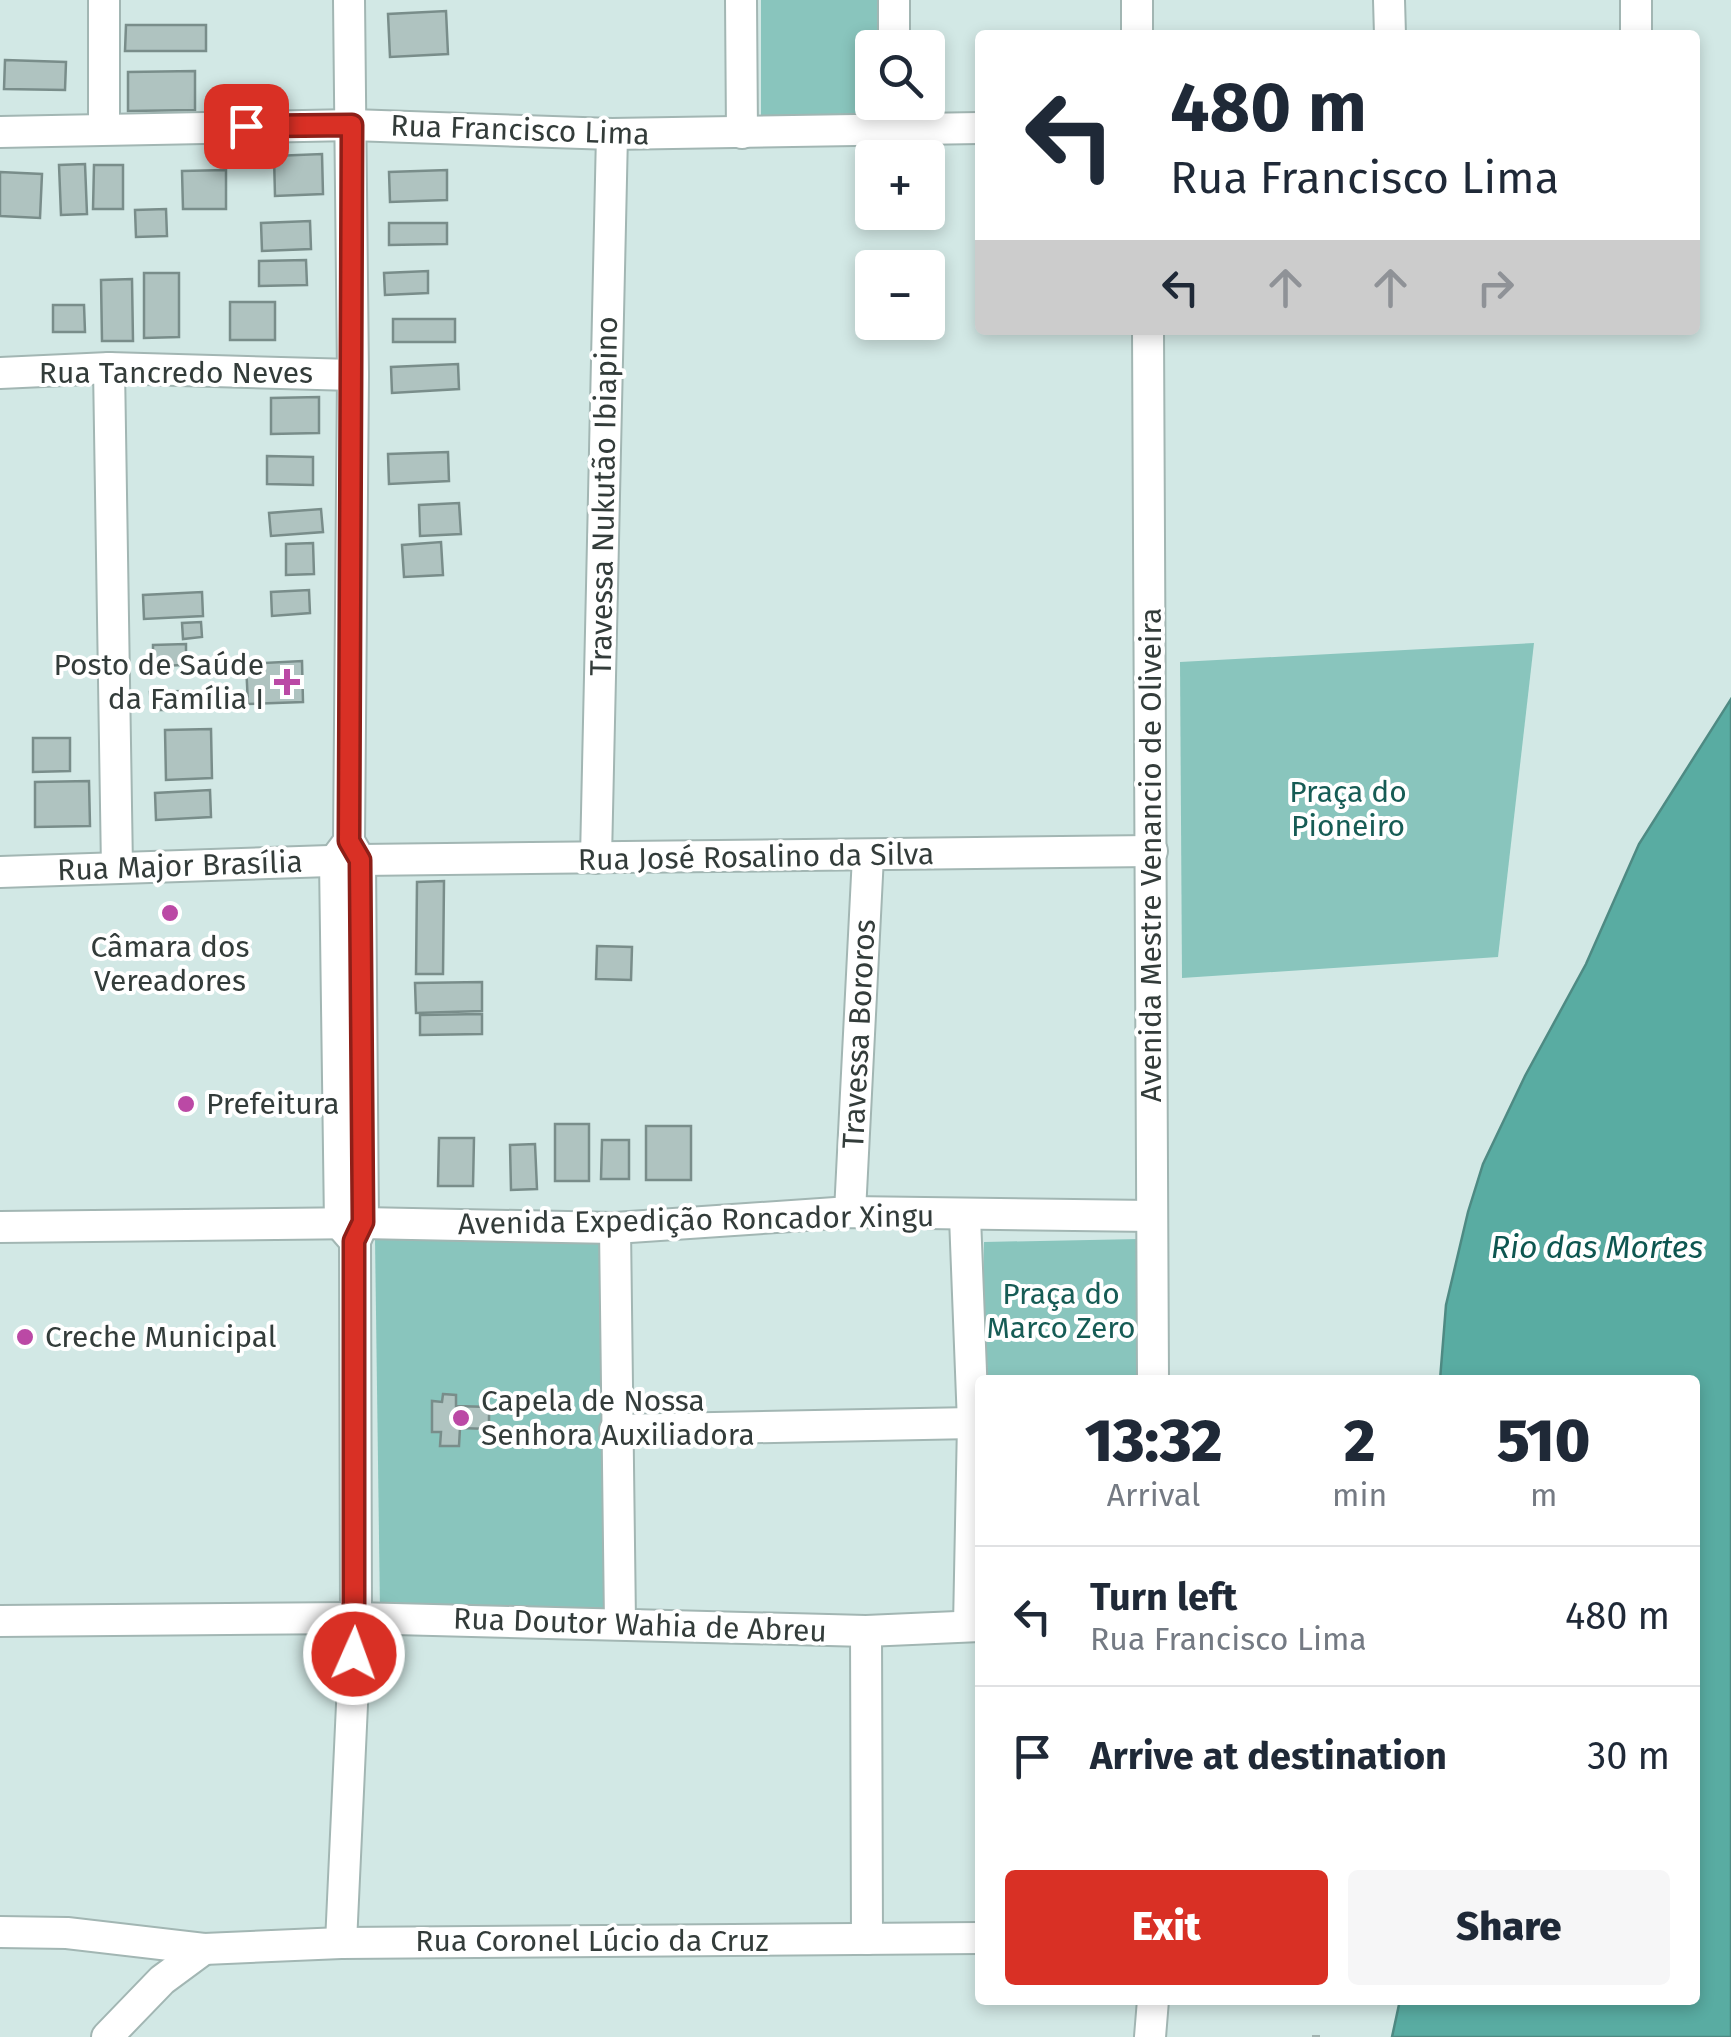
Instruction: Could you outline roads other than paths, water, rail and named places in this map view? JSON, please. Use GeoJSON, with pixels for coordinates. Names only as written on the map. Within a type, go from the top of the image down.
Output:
{"type":"FeatureCollection","features":[{"type":"Feature","properties":{"kind":"street"},"geometry":{"type":"LineString","coordinates":[[104,0],[104,128]]}},
{"type":"Feature","properties":{"kind":"street"},"geometry":{"type":"LineString","coordinates":[[341,1943],[356,1618],[348,854],[353,375],[349,0]]}},
{"type":"Feature","properties":{"kind":"street"},"geometry":{"type":"LineString","coordinates":[[742,0],[742,133]]}},
{"type":"Feature","properties":{"kind":"street"},"geometry":{"type":"LineString","coordinates":[[894,0],[894,30]]}},
{"type":"Feature","properties":{"kind":"street"},"geometry":{"type":"LineString","coordinates":[[1137,0],[1137,30]]}},
{"type":"Feature","properties":{"kind":"street"},"geometry":{"type":"LineString","coordinates":[[1156,0],[1156,30]]}},
{"type":"Feature","properties":{"kind":"street"},"geometry":{"type":"LineString","coordinates":[[1390,0],[1390,30]]}},
{"type":"Feature","properties":{"kind":"street"},"geometry":{"type":"LineString","coordinates":[[1636,0],[1636,30]]}},
{"type":"Feature","properties":{"kind":"street","name":"Rua Francisco Lima"},"geometry":{"type":"LineString","coordinates":[[0,132],[352,125],[612,134],[742,133],[859,120]]}},
{"type":"Feature","properties":{"kind":"street","name":"Rua Francisco Lima"},"geometry":{"type":"LineString","coordinates":[[923,120],[975,127]]}},
{"type":"Feature","properties":{"kind":"street","name":"Travessa Nukutão Ibiapino"},"geometry":{"type":"LineString","coordinates":[[596,858],[612,134]]}},
{"type":"Feature","properties":{"kind":"street","name":"Avenida Mestre Venancio de Oliveira"},"geometry":{"type":"LineString","coordinates":[[1148,335],[1153,1375]]}},
{"type":"Feature","properties":{"kind":"street"},"geometry":{"type":"LineString","coordinates":[[109,368],[117,868]]}},
{"type":"Feature","properties":{"kind":"street","name":"Rua Tancredo Neves"},"geometry":{"type":"LineString","coordinates":[[0,373],[109,368],[353,375]]}},
{"type":"Feature","properties":{"kind":"street","name":"Rua José Rosalino da Silva"},"geometry":{"type":"LineString","coordinates":[[348,854],[596,858],[1152,850]]}},
{"type":"Feature","properties":{"kind":"street","name":"Rua Major Brasília"},"geometry":{"type":"LineString","coordinates":[[0,872],[348,854]]}},
{"type":"Feature","properties":{"kind":"street","name":"Travessa Bororos"},"geometry":{"type":"LineString","coordinates":[[850,1212],[868,856]]}},
{"type":"Feature","properties":{"kind":"street","name":"Avenida Expedição Roncador Xingu"},"geometry":{"type":"LineString","coordinates":[[0,1227],[615,1228],[850,1212],[964,1217],[1151,1216]]}},
{"type":"Feature","properties":{"kind":"street"},"geometry":{"type":"LineString","coordinates":[[964,1217],[974,1626]]}},
{"type":"Feature","properties":{"kind":"street"},"geometry":{"type":"LineString","coordinates":[[615,1228],[620,1622]]}},
{"type":"Feature","properties":{"kind":"street"},"geometry":{"type":"LineString","coordinates":[[615,1430],[972,1423]]}},
{"type":"Feature","properties":{"kind":"street","name":"Rua Doutor Wahia de Abreu"},"geometry":{"type":"LineString","coordinates":[[0,1621],[356,1618],[866,1631],[974,1626]]}},
{"type":"Feature","properties":{"kind":"street"},"geometry":{"type":"LineString","coordinates":[[866,1631],[867,1939]]}},
{"type":"Feature","properties":{"kind":"street","name":"Rua Coronel Lúcio da Cruz"},"geometry":{"type":"LineString","coordinates":[[0,1932],[68,1933],[204,1949],[341,1943],[975,1938]]}},
{"type":"Feature","properties":{"kind":"street"},"geometry":{"type":"LineString","coordinates":[[107,2037],[162,1980],[204,1949]]}},
{"type":"Feature","properties":{"kind":"street"},"geometry":{"type":"LineString","coordinates":[[1150,2037],[1153,2005]]}},
{"type":"Feature","properties":{"kind":"water","name":"Rio das Mortes"},"geometry":{"type":"Polygon","coordinates":[[[1731,699],[1731,2037],[1392,2037],[1399,2005],[1700,2005],[1700,1375],[1440,1375],[1446,1305],[1483,1164],[1586,964],[1639,844],[1731,699]]]}},
{"type":"Feature","properties":{"kind":"place","name":"Posto de Saúde da Família I"},"geometry":{"type":"Point","coordinates":[287,682]}},
{"type":"Feature","properties":{"kind":"place","name":"Câmara dos Vereadores"},"geometry":{"type":"Point","coordinates":[170,913]}},
{"type":"Feature","properties":{"kind":"place","name":"Prefeitura"},"geometry":{"type":"Point","coordinates":[186,1104]}},
{"type":"Feature","properties":{"kind":"place","name":"Creche Municipal"},"geometry":{"type":"Point","coordinates":[25,1337]}},
{"type":"Feature","properties":{"kind":"place","name":"Capela de Nossa Senhora Auxiliadora"},"geometry":{"type":"Point","coordinates":[461,1418]}},
{"type":"Feature","properties":{"kind":"park label","name":"Praça do Pioneiro"},"geometry":{"type":"Point","coordinates":[1348,809]}},
{"type":"Feature","properties":{"kind":"park label","name":"Praça do Marco Zero"},"geometry":{"type":"Point","coordinates":[1061,1311]}}]}
